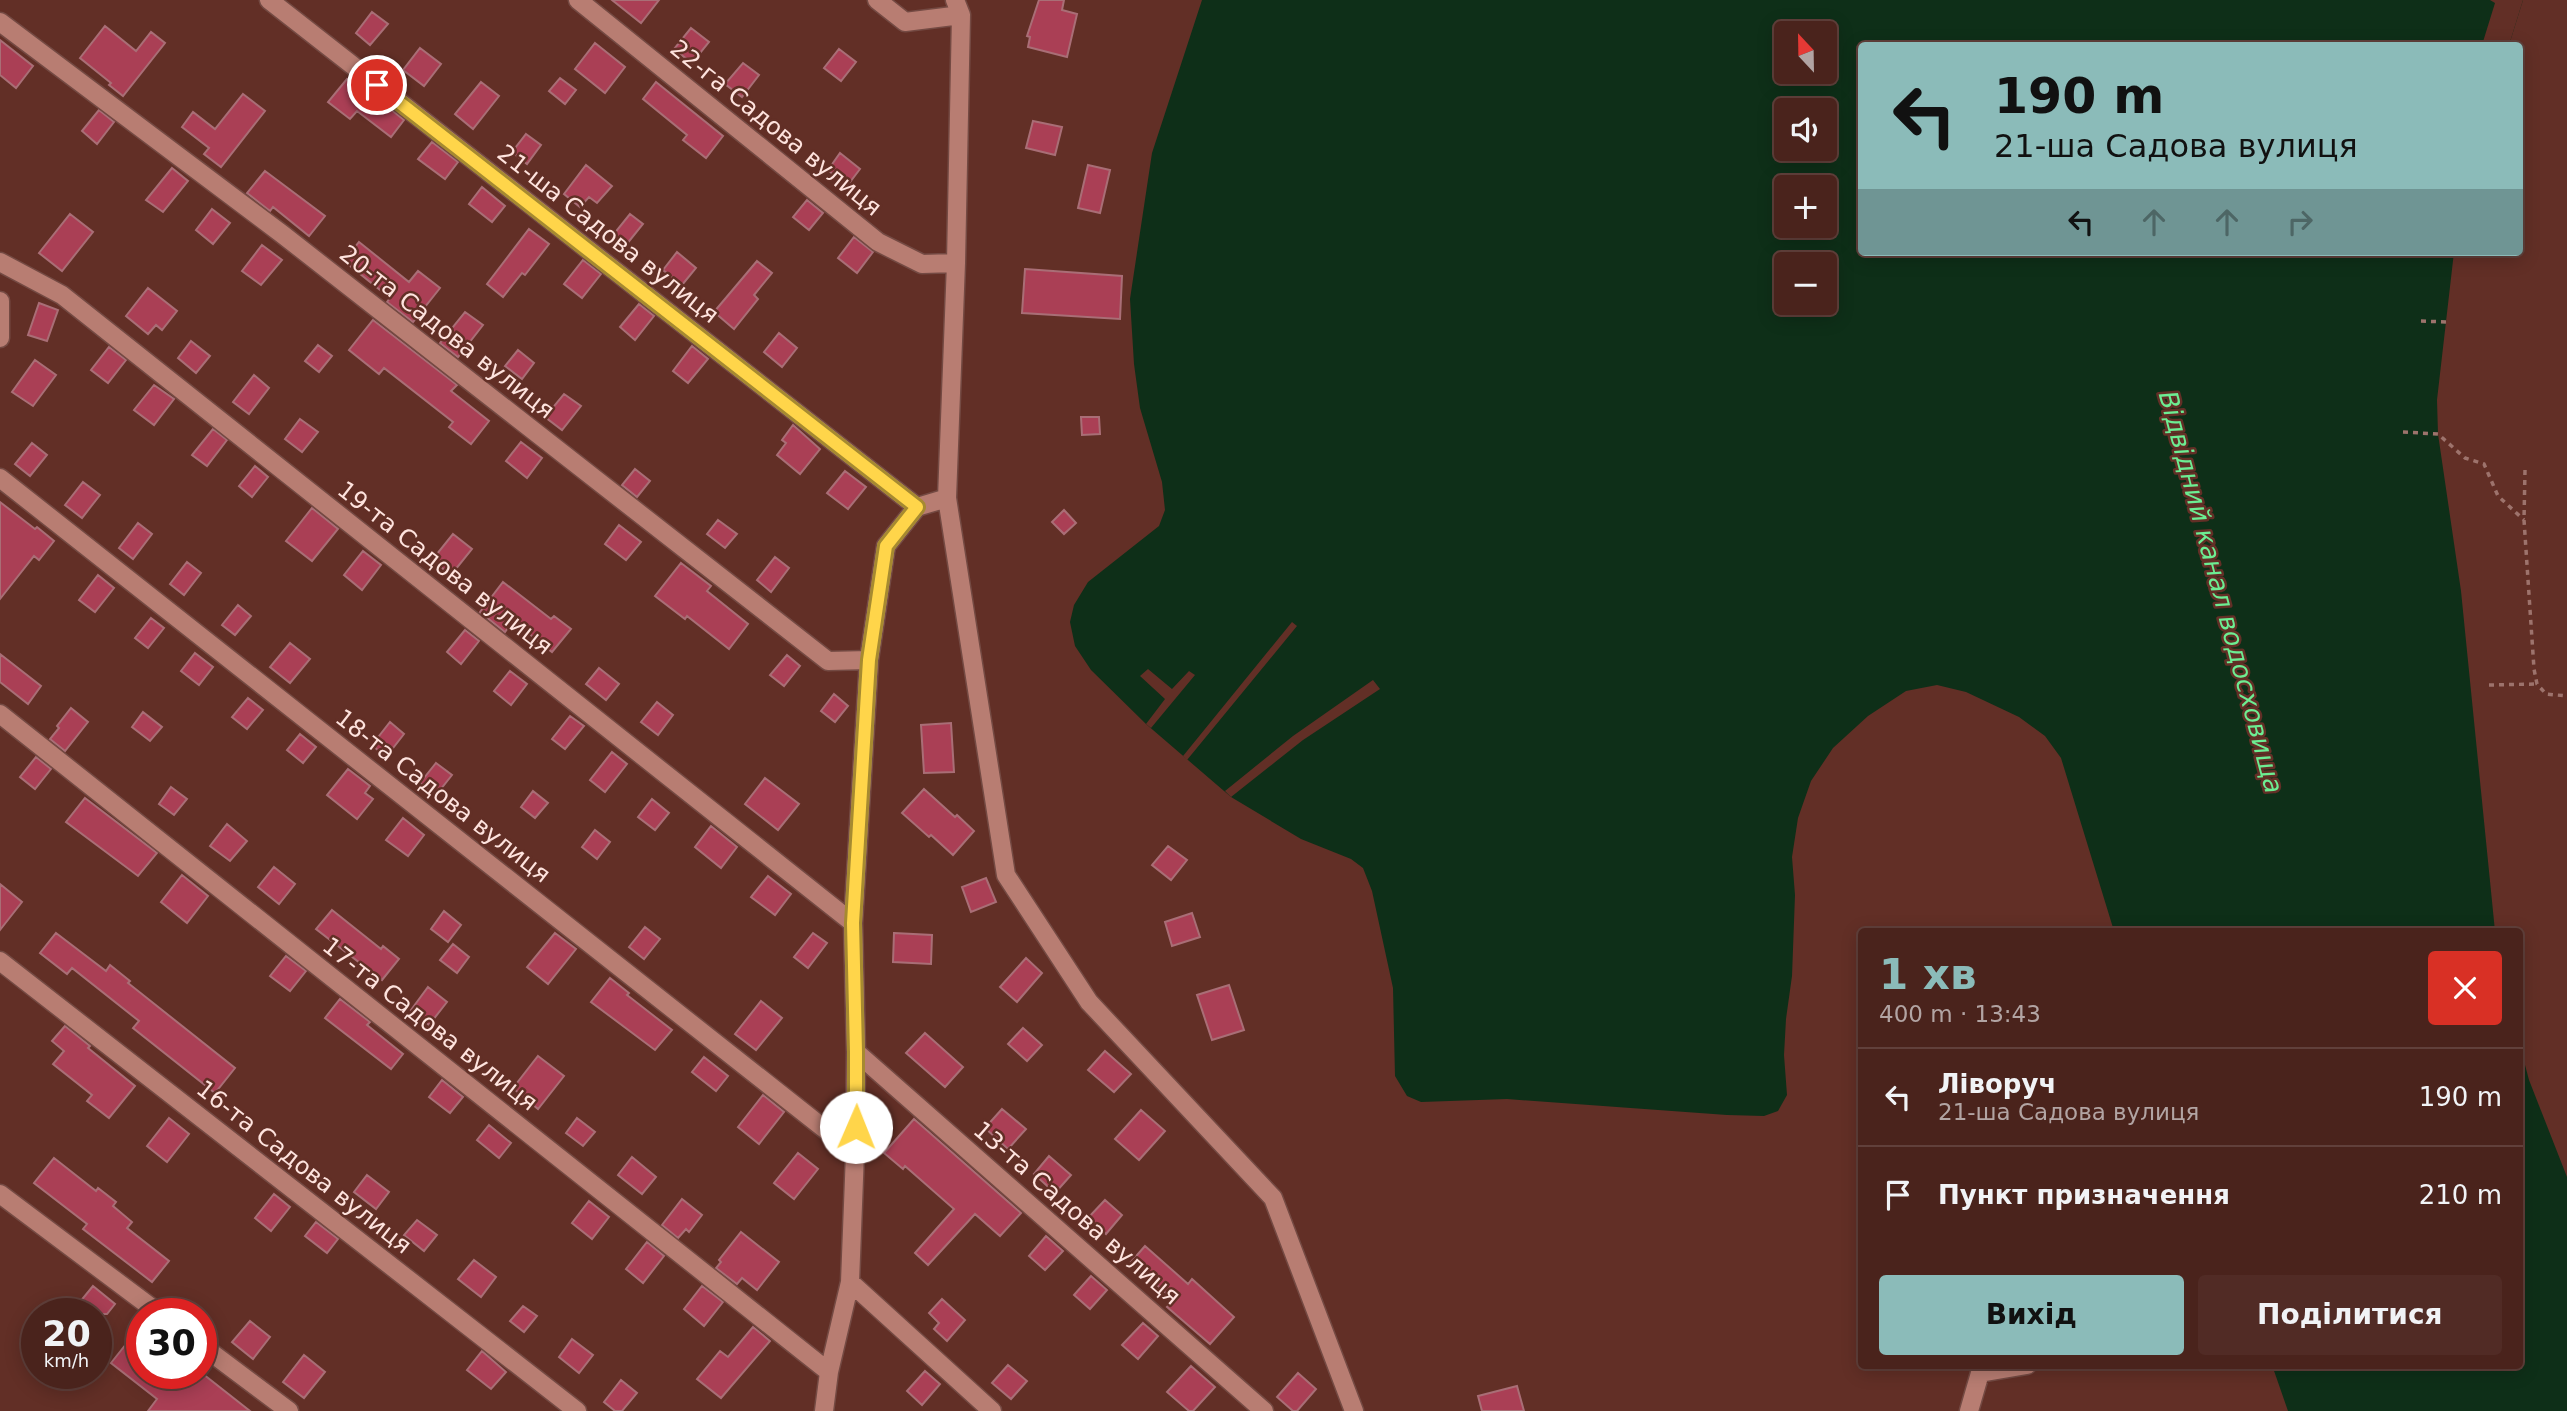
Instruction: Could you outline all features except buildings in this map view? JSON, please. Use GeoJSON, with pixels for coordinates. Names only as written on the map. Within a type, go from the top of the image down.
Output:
{"type":"FeatureCollection","features":[{"type":"Feature","properties":{"kind":"street","name":"21-ша Садова вулиця"},"geometry":{"type":"LineString","coordinates":[[269,0],[917,507]]}},
{"type":"Feature","properties":{"kind":"street","name":"22-га Садова вулиця"},"geometry":{"type":"LineString","coordinates":[[578,0],[878,242],[922,264],[956,263]]}},
{"type":"Feature","properties":{"kind":"street"},"geometry":{"type":"LineString","coordinates":[[877,0],[905,22],[958,8],[956,263],[947,498],[1006,876],[1089,1002],[1273,1198],[1353,1411]]}},
{"type":"Feature","properties":{"kind":"street","name":"20-та Садова вулиця"},"geometry":{"type":"LineString","coordinates":[[0,22],[282,234],[828,661],[869,660]]}},
{"type":"Feature","properties":{"kind":"street","name":"19-та Садова вулиця"},"geometry":{"type":"LineString","coordinates":[[0,262],[62,295],[853,923]]}},
{"type":"Feature","properties":{"kind":"street"},"geometry":{"type":"LineString","coordinates":[[0,301],[0,338]]}},
{"type":"Feature","properties":{"kind":"street","name":"18-та Садова вулиця"},"geometry":{"type":"LineString","coordinates":[[0,478],[855,1153]]}},
{"type":"Feature","properties":{"kind":"street"},"geometry":{"type":"LineString","coordinates":[[824,1411],[829,1372],[850,1282],[856,1052],[853,923],[869,660],[886,546],[917,507],[947,498]]}},
{"type":"Feature","properties":{"kind":"street","name":"17-та Садова вулиця"},"geometry":{"type":"LineString","coordinates":[[0,714],[829,1372]]}},
{"type":"Feature","properties":{"kind":"street","name":"16-та Садова вулиця"},"geometry":{"type":"LineString","coordinates":[[0,961],[577,1411]]}},
{"type":"Feature","properties":{"kind":"street","name":"13-та Садова вулиця"},"geometry":{"type":"LineString","coordinates":[[856,1052],[1264,1411]]}},
{"type":"Feature","properties":{"kind":"street"},"geometry":{"type":"LineString","coordinates":[[0,1194],[139,1298]]}},
{"type":"Feature","properties":{"kind":"street"},"geometry":{"type":"LineString","coordinates":[[850,1282],[992,1411]]}},
{"type":"Feature","properties":{"kind":"street"},"geometry":{"type":"LineString","coordinates":[[217,1357],[289,1411]]}},
{"type":"Feature","properties":{"kind":"street"},"geometry":{"type":"LineString","coordinates":[[1969,1411],[1980,1373],[2004,1369]]}},
{"type":"Feature","properties":{"kind":"path"},"geometry":{"type":"LineString","coordinates":[[2421,321],[2446,322]]}},
{"type":"Feature","properties":{"kind":"path"},"geometry":{"type":"LineString","coordinates":[[2403,432],[2438,434],[2465,458],[2484,464],[2498,496],[2524,520]]}},
{"type":"Feature","properties":{"kind":"path"},"geometry":{"type":"LineString","coordinates":[[2525,470],[2524,520],[2534,669],[2537,684],[2546,694],[2567,696]]}},
{"type":"Feature","properties":{"kind":"path"},"geometry":{"type":"LineString","coordinates":[[2489,685],[2537,684]]}},
{"type":"Feature","properties":{"kind":"water","name":"Відвідний канал водосховища"},"geometry":{"type":"Polygon","coordinates":[[[1202,0],[2523,0],[2510,42],[1858,42],[1858,256],[2454,256],[2437,400],[2438,434],[2461,591],[2495,928],[2113,928],[2061,758],[2045,736],[2019,717],[1966,692],[1937,685],[1906,691],[1868,716],[1833,748],[1811,781],[1798,818],[1792,857],[1795,895],[1792,976],[1784,1055],[1787,1095],[1778,1111],[1764,1116],[1507,1099],[1421,1102],[1407,1096],[1395,1076],[1393,988],[1372,891],[1363,868],[1351,859],[1301,839],[1231,797],[1146,724],[1091,670],[1075,646],[1070,622],[1074,605],[1088,582],[1159,526],[1165,510],[1162,482],[1140,408],[1130,299],[1152,153],[1202,0]]]}},
{"type":"Feature","properties":{"kind":"water"},"geometry":{"type":"Polygon","coordinates":[[[2523,1057],[2529,1080],[2567,1177],[2567,1411],[2288,1411],[2273,1369],[2523,1369],[2523,1057]]]}},
{"type":"Feature","properties":{"kind":"pier"},"geometry":{"type":"Polygon","coordinates":[[[2490,0],[2523,0],[2510,42],[2483,42],[2495,3],[2490,0]]]}},
{"type":"Feature","properties":{"kind":"pier"},"geometry":{"type":"Polygon","coordinates":[[[1292,622],[1297,626],[1187,760],[1183,756],[1292,622]]]}},
{"type":"Feature","properties":{"kind":"pier"},"geometry":{"type":"Polygon","coordinates":[[[1148,669],[1172,689],[1189,671],[1195,675],[1151,728],[1146,724],[1165,699],[1140,676],[1148,669]]]}},
{"type":"Feature","properties":{"kind":"pier"},"geometry":{"type":"Polygon","coordinates":[[[1373,680],[1380,689],[1303,740],[1231,797],[1225,791],[1293,736],[1373,680]]]}},
{"type":"Feature","properties":{"kind":"route"},"geometry":{"type":"LineString","coordinates":[[377,85],[917,507],[886,546],[869,660],[853,923],[856,1127]]}}]}
